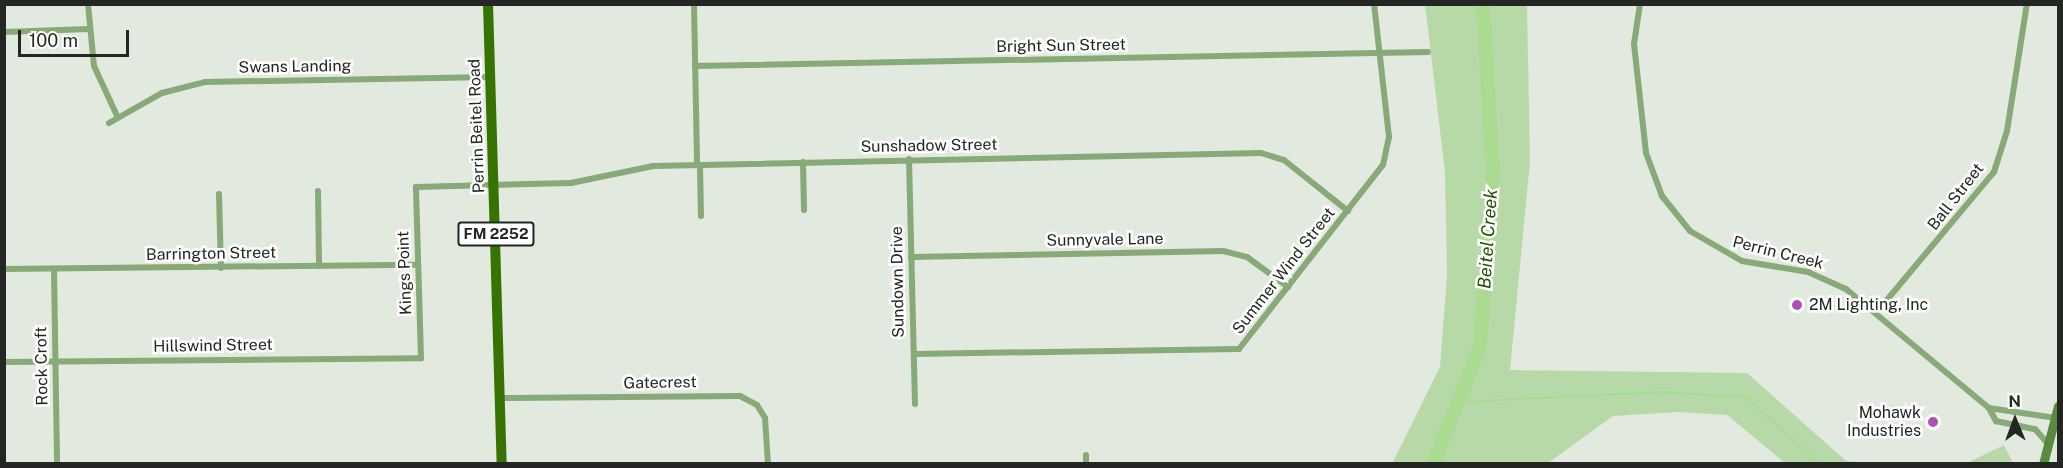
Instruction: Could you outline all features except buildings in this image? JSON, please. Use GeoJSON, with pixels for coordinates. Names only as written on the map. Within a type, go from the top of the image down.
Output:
{"type":"FeatureCollection","features":[{"type":"Feature","properties":{"kind":"main road","name":"Perrin Beitel Road"},"geometry":{"type":"LineString","coordinates":[[488,4],[502,464]]}},
{"type":"Feature","properties":{"kind":"main road"},"geometry":{"type":"LineString","coordinates":[[2043,464],[2057,418],[2058,406]]}},
{"type":"Feature","properties":{"kind":"street"},"geometry":{"type":"LineString","coordinates":[[88,4],[94,66],[118,118]]}},
{"type":"Feature","properties":{"kind":"street"},"geometry":{"type":"LineString","coordinates":[[694,4],[694,66],[701,216]]}},
{"type":"Feature","properties":{"kind":"street","name":"Summer Wind Street"},"geometry":{"type":"LineString","coordinates":[[914,354],[1239,349],[1378,174],[1388,151],[1374,4]]}},
{"type":"Feature","properties":{"kind":"street","name":"Perrin Creek"},"geometry":{"type":"LineString","coordinates":[[1640,4],[1634,44],[1644,138],[1650,168],[1670,208],[1702,240],[1728,255],[1821,277],[1876,314],[1989,408],[1996,421],[2045,435],[2048,450]]}},
{"type":"Feature","properties":{"kind":"street","name":"Ball Street"},"geometry":{"type":"LineString","coordinates":[[1876,314],[1994,172],[2007,131],[2027,4]]}},
{"type":"Feature","properties":{"kind":"street"},"geometry":{"type":"LineString","coordinates":[[4,32],[89,29]]}},
{"type":"Feature","properties":{"kind":"street","name":"Bright Sun Street"},"geometry":{"type":"LineString","coordinates":[[694,66],[1428,52]]}},
{"type":"Feature","properties":{"kind":"street","name":"Swans Landing"},"geometry":{"type":"LineString","coordinates":[[109,123],[162,93],[205,82],[491,77]]}},
{"type":"Feature","properties":{"kind":"street","name":"Sunshadow Street"},"geometry":{"type":"LineString","coordinates":[[416,188],[571,183],[638,167],[909,159],[1261,153],[1284,160],[1348,211]]}},
{"type":"Feature","properties":{"kind":"street","name":"Sundown Drive"},"geometry":{"type":"LineString","coordinates":[[909,159],[915,404]]}},
{"type":"Feature","properties":{"kind":"street"},"geometry":{"type":"LineString","coordinates":[[803,162],[804,210]]}},
{"type":"Feature","properties":{"kind":"street","name":"Kings Point"},"geometry":{"type":"LineString","coordinates":[[416,188],[421,358]]}},
{"type":"Feature","properties":{"kind":"street"},"geometry":{"type":"LineString","coordinates":[[318,191],[319,266]]}},
{"type":"Feature","properties":{"kind":"street"},"geometry":{"type":"LineString","coordinates":[[219,194],[221,268]]}},
{"type":"Feature","properties":{"kind":"street","name":"Sunnyvale Lane"},"geometry":{"type":"LineString","coordinates":[[911,257],[1223,251],[1247,257],[1288,287]]}},
{"type":"Feature","properties":{"kind":"street","name":"Barrington Street"},"geometry":{"type":"LineString","coordinates":[[4,269],[418,265]]}},
{"type":"Feature","properties":{"kind":"street","name":"Rock Croft"},"geometry":{"type":"LineString","coordinates":[[54,269],[57,464]]}},
{"type":"Feature","properties":{"kind":"street","name":"Hillswind Street"},"geometry":{"type":"LineString","coordinates":[[4,362],[421,358]]}},
{"type":"Feature","properties":{"kind":"street","name":"Gatecrest"},"geometry":{"type":"LineString","coordinates":[[501,398],[740,396],[757,405],[765,418],[768,464]]}},
{"type":"Feature","properties":{"kind":"street"},"geometry":{"type":"LineString","coordinates":[[1989,408],[2057,418]]}},
{"type":"Feature","properties":{"kind":"street"},"geometry":{"type":"LineString","coordinates":[[1086,454],[1086,464]]}},
{"type":"Feature","properties":{"kind":"green space"},"geometry":{"type":"Polygon","coordinates":[[[1425,4],[1527,5],[1530,161],[1510,370],[1747,373],[1846,461],[1875,463],[1785,463],[1727,415],[1678,412],[1613,416],[1548,463],[1392,464],[1440,367],[1447,275],[1445,172],[1425,4]]]}},
{"type":"Feature","properties":{"kind":"green space"},"geometry":{"type":"Polygon","coordinates":[[[2004,445],[2013,463],[1967,463],[2004,445]]]}},
{"type":"Feature","properties":{"kind":"waterway","name":"Beitel Creek"},"geometry":{"type":"LineString","coordinates":[[1433,464],[1480,347],[1493,174],[1483,4]]}},
{"type":"Feature","properties":{"kind":"waterway"},"geometry":{"type":"LineString","coordinates":[[1459,402],[1663,392],[1746,397],[1819,464]]}},
{"type":"Feature","properties":{"kind":"place","name":"2M Lighting, Inc"},"geometry":{"type":"Point","coordinates":[1797,305]}},
{"type":"Feature","properties":{"kind":"place","name":"Mohawk Industries"},"geometry":{"type":"Point","coordinates":[1933,422]}}]}
